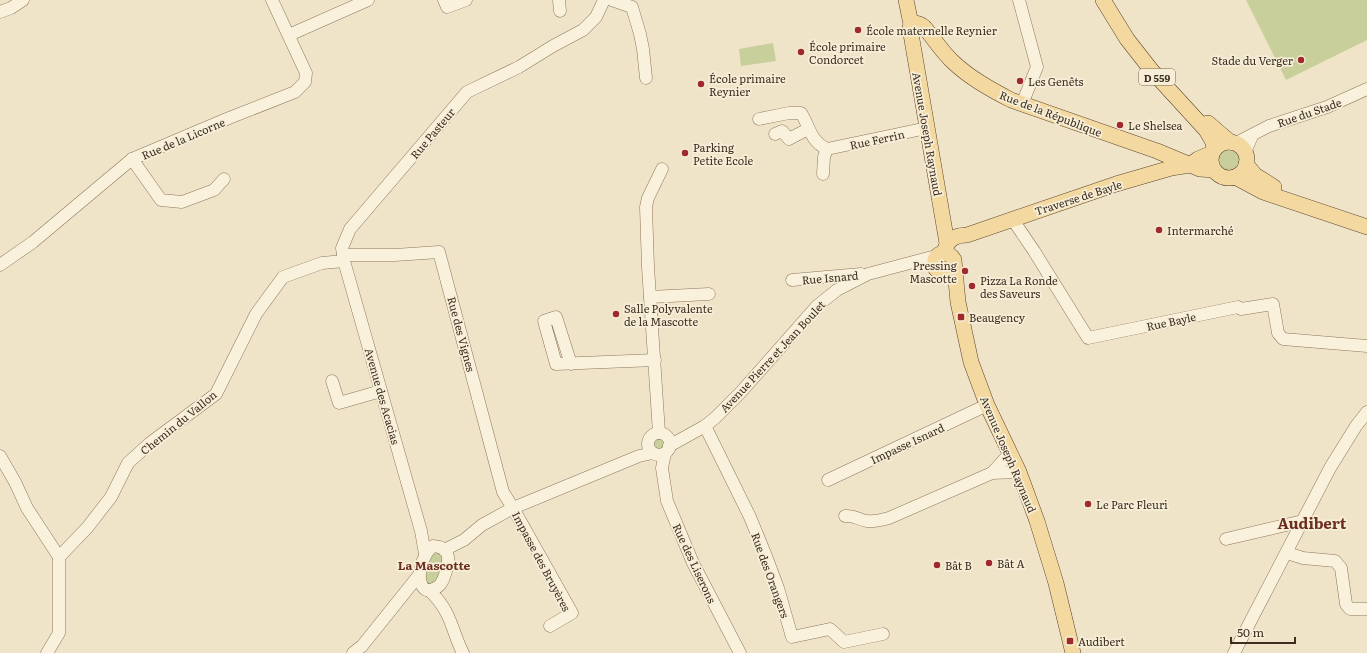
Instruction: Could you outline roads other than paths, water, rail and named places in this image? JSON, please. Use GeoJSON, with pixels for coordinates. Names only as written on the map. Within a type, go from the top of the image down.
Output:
{"type":"FeatureCollection","features":[{"type":"Feature","properties":{"kind":"main road"},"geometry":{"type":"LineString","coordinates":[[906,0],[911,24]]}},
{"type":"Feature","properties":{"kind":"main road","name":"D 559"},"geometry":{"type":"LineString","coordinates":[[1103,0],[1127,39],[1152,71],[1206,130],[1214,142],[1213,151]]}},
{"type":"Feature","properties":{"kind":"main road","name":"D 559"},"geometry":{"type":"LineString","coordinates":[[1111,0],[1132,35],[1165,77],[1215,130],[1239,150],[1255,175],[1270,185],[1367,219]]}},
{"type":"Feature","properties":{"kind":"main road","name":"Rue de la République"},"geometry":{"type":"LineString","coordinates":[[911,24],[920,24],[925,28],[953,61],[970,76],[990,89],[1022,104],[1157,151],[1190,165]]}},
{"type":"Feature","properties":{"kind":"main road","name":"Avenue Joseph Raynaud"},"geometry":{"type":"LineString","coordinates":[[911,24],[910,34],[927,128],[945,260],[958,302],[971,362],[987,405],[1018,472],[1041,533],[1056,583],[1073,653]]}},
{"type":"Feature","properties":{"kind":"main road"},"geometry":{"type":"LineString","coordinates":[[1222,143],[1239,150],[1240,174],[1225,177],[1221,176],[1214,170],[1211,162],[1213,151],[1222,143]]}},
{"type":"Feature","properties":{"kind":"main road","name":"Traverse de Bayle"},"geometry":{"type":"LineString","coordinates":[[945,260],[967,235],[1116,184],[1171,168],[1190,165],[1213,151]]}},
{"type":"Feature","properties":{"kind":"main road","name":"Traverse de Bayle"},"geometry":{"type":"LineString","coordinates":[[1190,165],[1200,169],[1214,170]]}},
{"type":"Feature","properties":{"kind":"main road"},"geometry":{"type":"LineString","coordinates":[[1235,176],[1263,192],[1367,227]]}},
{"type":"Feature","properties":{"kind":"street"},"geometry":{"type":"LineString","coordinates":[[0,12],[11,8],[23,0]]}},
{"type":"Feature","properties":{"kind":"street","name":"Rue de la Licorne"},"geometry":{"type":"LineString","coordinates":[[0,265],[33,242],[132,159],[295,92],[305,82],[306,73],[272,0]]}},
{"type":"Feature","properties":{"kind":"street"},"geometry":{"type":"LineString","coordinates":[[288,35],[368,0]]}},
{"type":"Feature","properties":{"kind":"street"},"geometry":{"type":"LineString","coordinates":[[444,0],[447,7],[466,0]]}},
{"type":"Feature","properties":{"kind":"street","name":"Rue Pasteur"},"geometry":{"type":"LineString","coordinates":[[344,258],[342,248],[350,229],[467,92],[519,67],[583,30],[596,17],[604,0]]}},
{"type":"Feature","properties":{"kind":"street"},"geometry":{"type":"LineString","coordinates":[[612,0],[632,7],[643,49],[646,78]]}},
{"type":"Feature","properties":{"kind":"street"},"geometry":{"type":"LineString","coordinates":[[1019,0],[1037,67],[1022,104]]}},
{"type":"Feature","properties":{"kind":"street","name":"Rue du Stade"},"geometry":{"type":"LineString","coordinates":[[1239,150],[1252,136],[1269,126],[1327,107],[1367,89]]}},
{"type":"Feature","properties":{"kind":"street"},"geometry":{"type":"LineString","coordinates":[[759,119],[789,112],[801,113],[808,129],[819,145],[827,149],[824,157],[823,174]]}},
{"type":"Feature","properties":{"kind":"street","name":"Rue Ferrin"},"geometry":{"type":"LineString","coordinates":[[827,149],[927,128]]}},
{"type":"Feature","properties":{"kind":"street"},"geometry":{"type":"LineString","coordinates":[[775,134],[782,131],[789,139],[808,129]]}},
{"type":"Feature","properties":{"kind":"street"},"geometry":{"type":"LineString","coordinates":[[132,159],[161,200],[182,202],[214,190],[224,179]]}},
{"type":"Feature","properties":{"kind":"street"},"geometry":{"type":"LineString","coordinates":[[353,653],[362,646],[438,553],[464,540],[482,526],[513,508],[639,456],[659,446],[646,208],[648,198],[662,169]]}},
{"type":"Feature","properties":{"kind":"street","name":"Rue Bayle"},"geometry":{"type":"LineString","coordinates":[[1013,220],[1088,338],[1238,307],[1241,309],[1273,304],[1278,333],[1282,339],[1367,346]]}},
{"type":"Feature","properties":{"kind":"street","name":"Rue des Vignes"},"geometry":{"type":"LineString","coordinates":[[344,258],[439,252],[503,492],[513,508]]}},
{"type":"Feature","properties":{"kind":"street","name":"Chemin du Vallon"},"geometry":{"type":"LineString","coordinates":[[59,557],[87,528],[110,497],[128,463],[150,443],[216,394],[256,314],[283,277],[322,263],[344,258]]}},
{"type":"Feature","properties":{"kind":"street","name":"Avenue des Acacias"},"geometry":{"type":"LineString","coordinates":[[344,258],[421,531],[438,553]]}},
{"type":"Feature","properties":{"kind":"street","name":"Avenue Pierre et Jean Boulet"},"geometry":{"type":"LineString","coordinates":[[659,446],[681,439],[705,426],[732,401],[817,306],[837,290],[868,274],[911,263],[945,260]]}},
{"type":"Feature","properties":{"kind":"street","name":"Rue Isnard"},"geometry":{"type":"LineString","coordinates":[[792,280],[868,274]]}},
{"type":"Feature","properties":{"kind":"street"},"geometry":{"type":"LineString","coordinates":[[650,297],[709,294]]}},
{"type":"Feature","properties":{"kind":"street"},"geometry":{"type":"LineString","coordinates":[[571,364],[655,360]]}},
{"type":"Feature","properties":{"kind":"street"},"geometry":{"type":"LineString","coordinates":[[332,381],[339,403],[381,390]]}},
{"type":"Feature","properties":{"kind":"street","name":"Impasse Isnard"},"geometry":{"type":"LineString","coordinates":[[828,480],[987,405]]}},
{"type":"Feature","properties":{"kind":"street"},"geometry":{"type":"LineString","coordinates":[[1234,653],[1330,468],[1356,426],[1367,412]]}},
{"type":"Feature","properties":{"kind":"street","name":"Rue des Orangers"},"geometry":{"type":"LineString","coordinates":[[705,426],[750,517],[784,606],[792,637],[830,629],[844,642],[883,634]]}},
{"type":"Feature","properties":{"kind":"street","name":"Rue des Liserons"},"geometry":{"type":"LineString","coordinates":[[659,446],[667,501],[693,563],[740,653]]}},
{"type":"Feature","properties":{"kind":"street"},"geometry":{"type":"LineString","coordinates":[[992,473],[1010,453]]}},
{"type":"Feature","properties":{"kind":"street"},"geometry":{"type":"LineString","coordinates":[[0,456],[15,482],[27,508],[59,557],[58,633],[47,653]]}},
{"type":"Feature","properties":{"kind":"street"},"geometry":{"type":"LineString","coordinates":[[845,516],[853,515],[866,521],[889,518],[992,473],[1018,472]]}},
{"type":"Feature","properties":{"kind":"street","name":"Impasse des Bruyères"},"geometry":{"type":"LineString","coordinates":[[513,508],[572,614],[550,626]]}},
{"type":"Feature","properties":{"kind":"street"},"geometry":{"type":"LineString","coordinates":[[1226,539],[1303,522]]}},
{"type":"Feature","properties":{"kind":"street"},"geometry":{"type":"LineString","coordinates":[[438,553],[446,612]]}},
{"type":"Feature","properties":{"kind":"street"},"geometry":{"type":"LineString","coordinates":[[1286,553],[1303,558],[1335,561],[1341,568],[1346,604],[1350,609],[1367,609]]}},
{"type":"Feature","properties":{"kind":"street"},"geometry":{"type":"LineString","coordinates":[[419,575],[420,582],[438,599],[446,612],[463,653]]}},
{"type":"Feature","properties":{"kind":"street"},"geometry":{"type":"LineString","coordinates":[[406,591],[435,589],[443,582]]}},
{"type":"Feature","properties":{"kind":"place","name":"École maternelle Reynier"},"geometry":{"type":"Point","coordinates":[858,30]}},
{"type":"Feature","properties":{"kind":"place","name":"École primaire Condorcet"},"geometry":{"type":"Point","coordinates":[801,52]}},
{"type":"Feature","properties":{"kind":"place","name":"Stade du Verger"},"geometry":{"type":"Point","coordinates":[1301,60]}},
{"type":"Feature","properties":{"kind":"place","name":"Les Genêts"},"geometry":{"type":"Point","coordinates":[1020,81]}},
{"type":"Feature","properties":{"kind":"place","name":"École primaire Reynier"},"geometry":{"type":"Point","coordinates":[701,84]}},
{"type":"Feature","properties":{"kind":"place","name":"Le Shelsea"},"geometry":{"type":"Point","coordinates":[1120,125]}},
{"type":"Feature","properties":{"kind":"place","name":"Parking Petite Ecole"},"geometry":{"type":"Point","coordinates":[685,153]}},
{"type":"Feature","properties":{"kind":"place","name":"Intermarché"},"geometry":{"type":"Point","coordinates":[1159,230]}},
{"type":"Feature","properties":{"kind":"place","name":"Pressing Mascotte"},"geometry":{"type":"Point","coordinates":[965,271]}},
{"type":"Feature","properties":{"kind":"place","name":"Pizza La Ronde des Saveurs"},"geometry":{"type":"Point","coordinates":[972,286]}},
{"type":"Feature","properties":{"kind":"place","name":"Salle Polyvalente de la Mascotte"},"geometry":{"type":"Point","coordinates":[616,314]}},
{"type":"Feature","properties":{"kind":"place","name":"Beaugency"},"geometry":{"type":"Point","coordinates":[961,317]}},
{"type":"Feature","properties":{"kind":"place","name":"Le Parc Fleuri"},"geometry":{"type":"Point","coordinates":[1088,504]}},
{"type":"Feature","properties":{"kind":"place","name":"Bât A"},"geometry":{"type":"Point","coordinates":[989,563]}},
{"type":"Feature","properties":{"kind":"place","name":"Bât B"},"geometry":{"type":"Point","coordinates":[937,565]}},
{"type":"Feature","properties":{"kind":"place","name":"Audibert"},"geometry":{"type":"Point","coordinates":[1070,641]}},
{"type":"Feature","properties":{"kind":"district","name":"Audibert"},"geometry":{"type":"Point","coordinates":[1312,522]}},
{"type":"Feature","properties":{"kind":"district","name":"La Mascotte"},"geometry":{"type":"Point","coordinates":[434,565]}}]}
